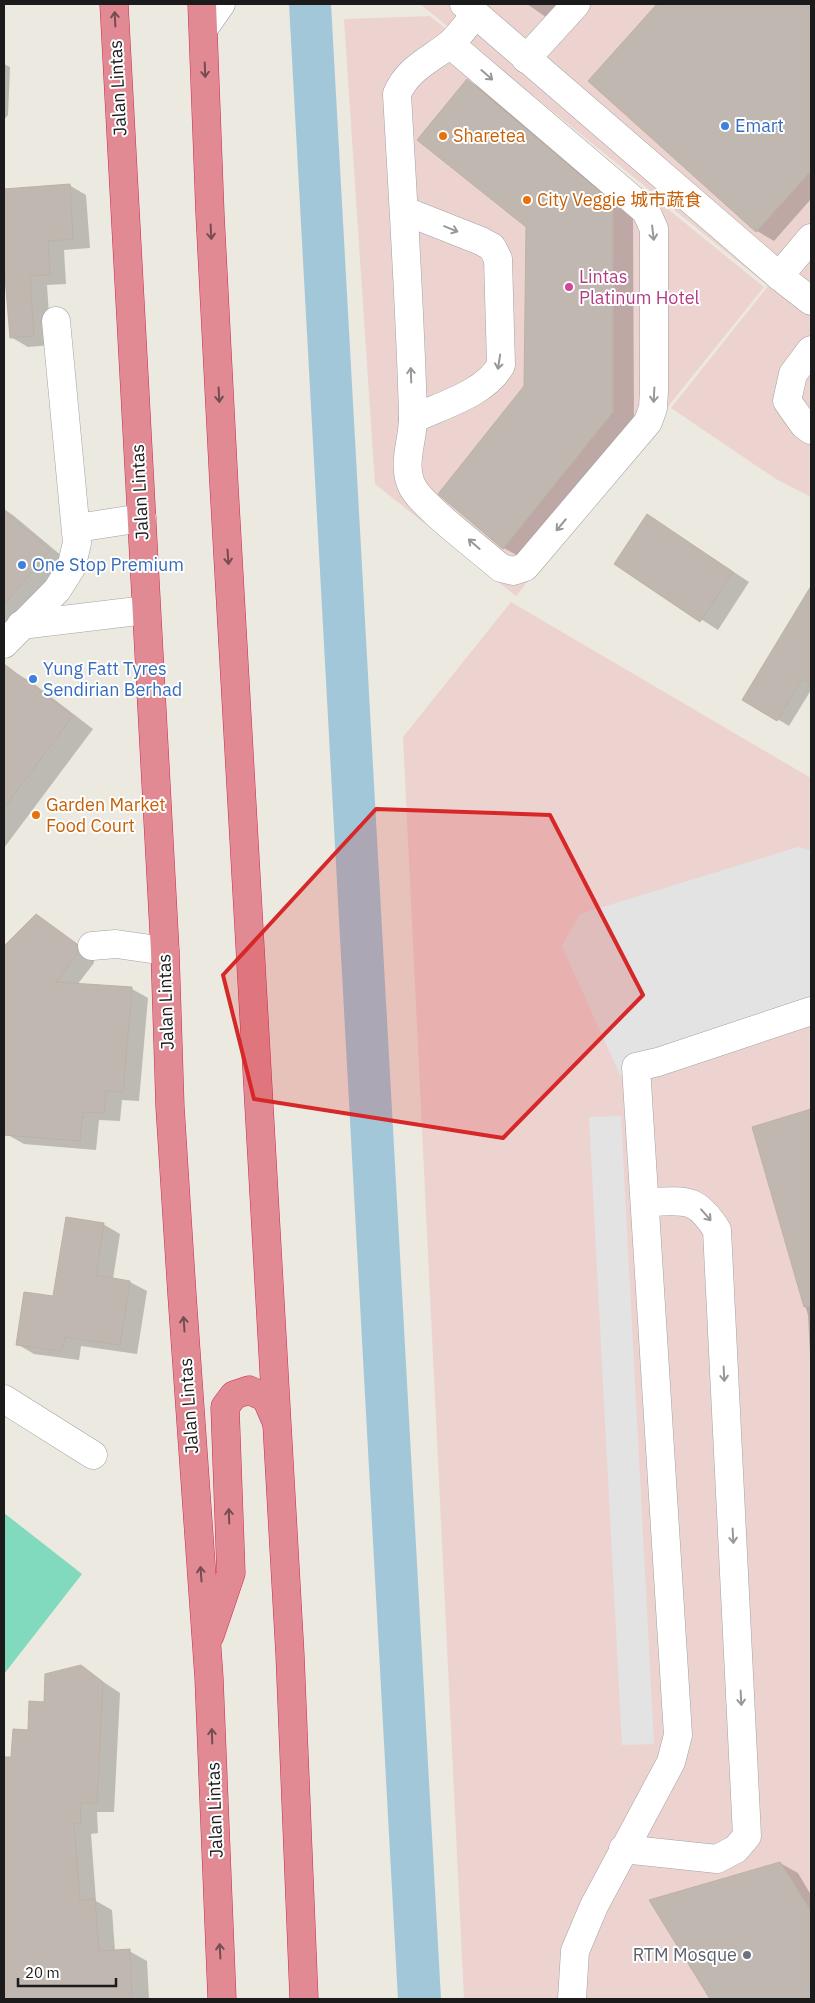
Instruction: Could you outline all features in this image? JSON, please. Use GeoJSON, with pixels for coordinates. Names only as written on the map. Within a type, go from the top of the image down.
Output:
{"type":"FeatureCollection","features":[{"type":"Feature","properties":{"kind":"highway","name":"Jalan Lintas"},"geometry":{"type":"LineString","coordinates":[[114,4],[142,518],[171,1116],[209,1678],[222,1999]]}},
{"type":"Feature","properties":{"kind":"highway"},"geometry":{"type":"LineString","coordinates":[[203,16],[210,214],[224,486],[290,1655],[304,1999]]}},
{"type":"Feature","properties":{"kind":"highway"},"geometry":{"type":"LineString","coordinates":[[206,1648],[231,1573],[225,1407],[234,1395],[249,1390],[266,1398],[276,1421]]}},
{"type":"Feature","properties":{"kind":"street"},"geometry":{"type":"LineString","coordinates":[[203,16],[221,4]]}},
{"type":"Feature","properties":{"kind":"street"},"geometry":{"type":"LineString","coordinates":[[526,59],[576,4]]}},
{"type":"Feature","properties":{"kind":"street"},"geometry":{"type":"LineString","coordinates":[[450,44],[646,211],[654,228],[653,408],[648,422],[525,567],[513,571],[501,568],[424,501],[412,488],[406,471],[413,418],[405,211],[397,94],[401,83],[411,72],[450,44],[470,9],[779,276],[811,301]]}},
{"type":"Feature","properties":{"kind":"street"},"geometry":{"type":"LineString","coordinates":[[405,211],[487,244],[492,247],[498,259],[501,365],[498,371],[483,386],[413,418]]}},
{"type":"Feature","properties":{"kind":"street"},"geometry":{"type":"LineString","coordinates":[[779,276],[811,238]]}},
{"type":"Feature","properties":{"kind":"street"},"geometry":{"type":"LineString","coordinates":[[12,635],[57,590],[71,568],[77,543],[56,322]]}},
{"type":"Feature","properties":{"kind":"street"},"geometry":{"type":"LineString","coordinates":[[811,350],[793,374],[787,401],[804,425],[811,430]]}},
{"type":"Feature","properties":{"kind":"street"},"geometry":{"type":"LineString","coordinates":[[77,528],[142,518]]}},
{"type":"Feature","properties":{"kind":"street"},"geometry":{"type":"LineString","coordinates":[[12,635],[146,610]]}},
{"type":"Feature","properties":{"kind":"street"},"geometry":{"type":"LineString","coordinates":[[92,946],[116,944],[164,950]]}},
{"type":"Feature","properties":{"kind":"street"},"geometry":{"type":"LineString","coordinates":[[572,1999],[575,1951],[594,1906],[671,1762],[678,1735],[636,1067],[667,1059],[811,1011]]}},
{"type":"Feature","properties":{"kind":"street"},"geometry":{"type":"LineString","coordinates":[[624,1850],[717,1858],[736,1849],[748,1836],[717,1230],[706,1213],[692,1202],[645,1202]]}},
{"type":"Feature","properties":{"kind":"street"},"geometry":{"type":"LineString","coordinates":[[4,1399],[93,1455]]}},
{"type":"Feature","properties":{"kind":"highlighted area"},"geometry":{"type":"Polygon","coordinates":[[[376,809],[550,815],[643,995],[503,1138],[254,1099],[223,975],[376,809]]]}},
{"type":"Feature","properties":{"kind":"shaded area"},"geometry":{"type":"Polygon","coordinates":[[[420,4],[811,4],[811,497],[776,479],[671,408],[768,286],[420,4]]]}},
{"type":"Feature","properties":{"kind":"shaded area"},"geometry":{"type":"Polygon","coordinates":[[[430,16],[764,287],[516,596],[375,484],[344,19],[430,16]]]}},
{"type":"Feature","properties":{"kind":"shaded area"},"geometry":{"type":"Polygon","coordinates":[[[511,602],[811,778],[811,1999],[464,1999],[403,737],[511,602]]]}},
{"type":"Feature","properties":{"kind":"shaded area"},"geometry":{"type":"Polygon","coordinates":[[[798,847],[811,850],[811,1012],[620,1075],[562,946],[580,914],[798,847]]]}},
{"type":"Feature","properties":{"kind":"shaded area"},"geometry":{"type":"Polygon","coordinates":[[[621,1116],[654,1744],[622,1745],[589,1117],[621,1116]]]}},
{"type":"Feature","properties":{"kind":"green space"},"geometry":{"type":"Polygon","coordinates":[[[4,1513],[82,1574],[4,1674],[4,1513]]]}},
{"type":"Feature","properties":{"kind":"water"},"geometry":{"type":"Polygon","coordinates":[[[289,4],[331,4],[441,1999],[398,1999],[289,4]]]}},
{"type":"Feature","properties":{"kind":"building","name":"Emart"},"geometry":{"type":"Polygon","coordinates":[[[657,4],[811,4],[811,171],[756,232],[588,81],[657,4]]]}},
{"type":"Feature","properties":{"kind":"building"},"geometry":{"type":"Polygon","coordinates":[[[467,79],[613,203],[613,412],[503,549],[438,494],[524,386],[526,227],[417,140],[467,79]]]}},
{"type":"Feature","properties":{"kind":"building"},"geometry":{"type":"Polygon","coordinates":[[[70,184],[73,239],[48,241],[50,275],[30,276],[34,336],[10,338],[4,265],[4,189],[70,184]]]}},
{"type":"Feature","properties":{"kind":"building"},"geometry":{"type":"Polygon","coordinates":[[[4,511],[50,550],[4,605],[4,511]]]}},
{"type":"Feature","properties":{"kind":"building"},"geometry":{"type":"Polygon","coordinates":[[[647,514],[733,572],[700,622],[614,564],[647,514]]]}},
{"type":"Feature","properties":{"kind":"building"},"geometry":{"type":"Polygon","coordinates":[[[811,586],[811,684],[802,679],[777,721],[742,700],[811,586]]]}},
{"type":"Feature","properties":{"kind":"building"},"geometry":{"type":"Polygon","coordinates":[[[4,664],[73,716],[4,808],[4,664]]]}},
{"type":"Feature","properties":{"kind":"building"},"geometry":{"type":"Polygon","coordinates":[[[36,914],[77,944],[78,953],[56,982],[132,987],[123,1092],[106,1091],[104,1113],[83,1112],[80,1141],[4,1135],[4,946],[36,914]]]}},
{"type":"Feature","properties":{"kind":"building"},"geometry":{"type":"Polygon","coordinates":[[[811,1109],[811,1306],[804,1307],[752,1127],[811,1109]]]}},
{"type":"Feature","properties":{"kind":"building"},"geometry":{"type":"Polygon","coordinates":[[[66,1217],[104,1223],[96,1275],[130,1281],[120,1345],[65,1337],[62,1351],[16,1345],[24,1292],[53,1296],[66,1217]]]}},
{"type":"Feature","properties":{"kind":"building"},"geometry":{"type":"Polygon","coordinates":[[[81,1665],[103,1682],[97,1803],[80,1803],[81,1823],[74,1824],[80,1900],[95,1899],[99,1951],[130,1949],[132,1999],[4,1999],[4,1757],[11,1757],[13,1729],[28,1730],[29,1701],[44,1702],[45,1674],[81,1665]]]}},
{"type":"Feature","properties":{"kind":"building","name":"RTM Mosque"},"geometry":{"type":"Polygon","coordinates":[[[780,1862],[811,1911],[811,1999],[710,1999],[649,1900],[780,1862]]]}},
{"type":"Feature","properties":{"kind":"place","name":"Emart"},"geometry":{"type":"Point","coordinates":[725,126]}},
{"type":"Feature","properties":{"kind":"place","name":"Sharetea"},"geometry":{"type":"Point","coordinates":[443,136]}},
{"type":"Feature","properties":{"kind":"place","name":"City Veggie 城市蔬食"},"geometry":{"type":"Point","coordinates":[527,200]}},
{"type":"Feature","properties":{"kind":"place","name":"Lintas Platinum Hotel"},"geometry":{"type":"Point","coordinates":[569,287]}},
{"type":"Feature","properties":{"kind":"place","name":"One Stop Premium"},"geometry":{"type":"Point","coordinates":[22,565]}},
{"type":"Feature","properties":{"kind":"place","name":"Yung Fatt Tyres Sendirian Berhad"},"geometry":{"type":"Point","coordinates":[33,679]}},
{"type":"Feature","properties":{"kind":"place","name":"Garden Market Food Court"},"geometry":{"type":"Point","coordinates":[36,815]}},
{"type":"Feature","properties":{"kind":"place","name":"RTM Mosque"},"geometry":{"type":"Point","coordinates":[747,1955]}}]}
